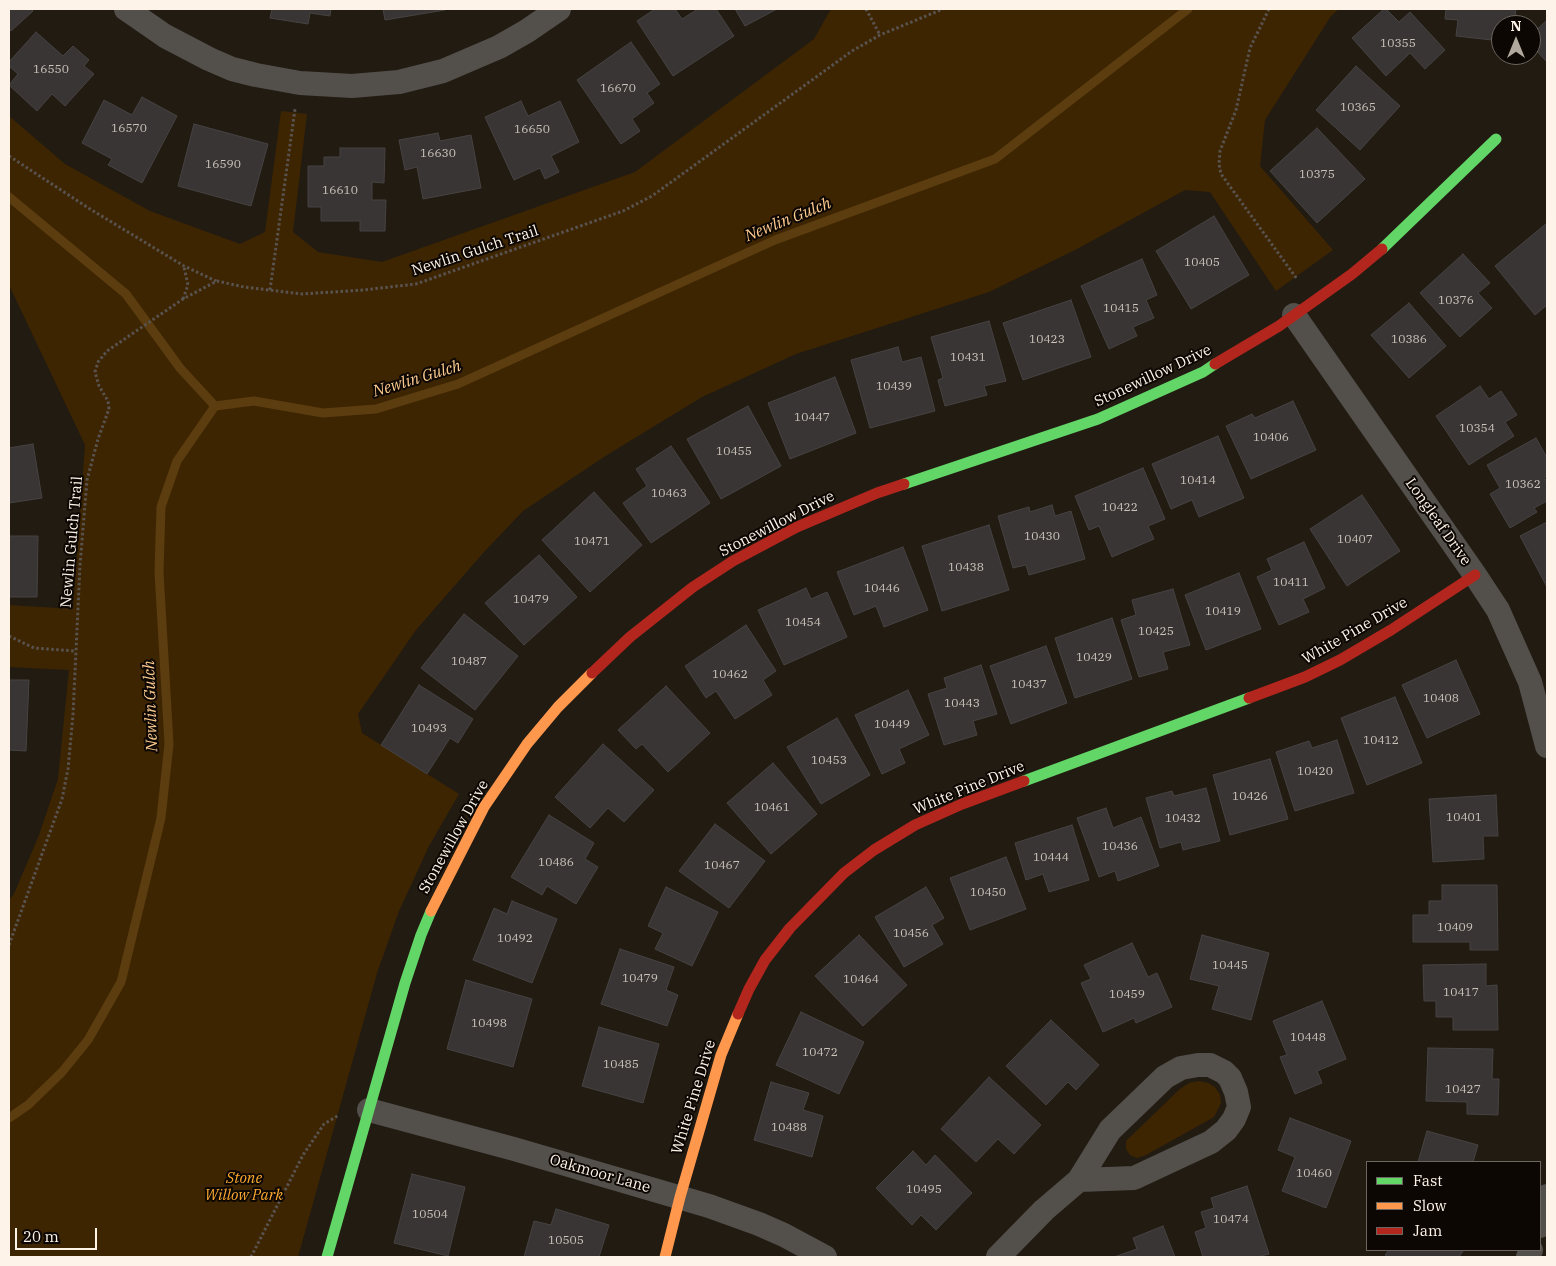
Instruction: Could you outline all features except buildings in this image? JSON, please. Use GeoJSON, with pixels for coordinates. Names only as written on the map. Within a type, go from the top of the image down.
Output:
{"type":"FeatureCollection","features":[{"type":"Feature","properties":{"kind":"street"},"geometry":{"type":"LineString","coordinates":[[126,9],[165,36],[232,69],[300,83],[352,86],[399,82],[443,71],[499,47],[560,9]]}},
{"type":"Feature","properties":{"kind":"street","name":"Stonewillow Drive"},"geometry":{"type":"LineString","coordinates":[[327,1257],[334,1226],[405,983],[421,934],[438,895],[484,807],[527,744],[585,678],[630,637],[693,587],[733,561],[797,527],[877,493],[1098,419],[1203,372],[1294,315],[1352,274],[1384,247],[1496,139]]}},
{"type":"Feature","properties":{"kind":"street","name":"Longleaf Drive"},"geometry":{"type":"LineString","coordinates":[[1294,315],[1498,610],[1533,691],[1547,746]]}},
{"type":"Feature","properties":{"kind":"street","name":"White Pine Drive"},"geometry":{"type":"LineString","coordinates":[[665,1257],[720,1055],[749,989],[765,960],[790,928],[844,873],[874,850],[915,826],[962,804],[1274,689],[1332,665],[1391,630],[1475,575]]}},
{"type":"Feature","properties":{"kind":"street"},"geometry":{"type":"LineString","coordinates":[[998,1257],[1044,1210],[1079,1180],[1110,1130],[1166,1077],[1181,1068],[1198,1064],[1210,1065],[1224,1072],[1230,1078],[1236,1092],[1239,1107],[1234,1119],[1226,1130],[1210,1142],[1134,1178],[1079,1180]]}},
{"type":"Feature","properties":{"kind":"street","name":"Oakmoor Lane"},"geometry":{"type":"LineString","coordinates":[[369,1110],[514,1149],[680,1197],[759,1224],[784,1235],[824,1257]]}},
{"type":"Feature","properties":{"kind":"street"},"geometry":{"type":"LineString","coordinates":[[1541,1222],[1547,1196]]}},
{"type":"Feature","properties":{"kind":"path"},"geometry":{"type":"LineString","coordinates":[[866,9],[880,35]]}},
{"type":"Feature","properties":{"kind":"path","name":"Newlin Gulch Trail"},"geometry":{"type":"LineString","coordinates":[[9,945],[62,799],[68,769],[87,480],[109,409],[108,401],[101,391],[95,372],[98,362],[107,351],[183,299],[216,281],[244,287],[311,294],[416,284],[590,224],[652,196],[852,50],[880,35],[943,9]]}},
{"type":"Feature","properties":{"kind":"path"},"geometry":{"type":"LineString","coordinates":[[1269,9],[1250,48],[1236,110],[1220,151],[1219,164],[1221,174],[1297,280]]}},
{"type":"Feature","properties":{"kind":"path"},"geometry":{"type":"LineString","coordinates":[[270,290],[295,109]]}},
{"type":"Feature","properties":{"kind":"path"},"geometry":{"type":"LineString","coordinates":[[9,156],[90,209],[184,266],[216,281]]}},
{"type":"Feature","properties":{"kind":"path"},"geometry":{"type":"LineString","coordinates":[[183,299],[188,285],[184,266]]}},
{"type":"Feature","properties":{"kind":"path"},"geometry":{"type":"LineString","coordinates":[[9,636],[34,648],[75,651]]}},
{"type":"Feature","properties":{"kind":"path"},"geometry":{"type":"LineString","coordinates":[[250,1257],[303,1154],[324,1124],[342,1113]]}},
{"type":"Feature","properties":{"kind":"green space","name":"Stone Willow Park"},"geometry":{"type":"Polygon","coordinates":[[[831,9],[1339,9],[1331,16],[1265,120],[1260,166],[1333,250],[1276,291],[1210,192],[1185,190],[1077,249],[989,292],[796,354],[702,397],[607,455],[523,511],[484,552],[416,630],[358,714],[362,733],[459,794],[429,846],[399,911],[377,973],[298,1257],[9,1257],[9,900],[14,894],[39,835],[58,779],[69,670],[9,667],[9,605],[73,609],[85,445],[9,285],[9,116],[65,164],[150,211],[240,244],[265,232],[281,111],[307,114],[293,232],[318,252],[382,262],[635,172],[814,39],[831,9]]]}},
{"type":"Feature","properties":{"kind":"green space"},"geometry":{"type":"Polygon","coordinates":[[[1199,1081],[1215,1087],[1220,1095],[1221,1103],[1214,1117],[1146,1155],[1137,1158],[1130,1155],[1126,1149],[1126,1141],[1180,1089],[1189,1083],[1199,1081]]]}},
{"type":"Feature","properties":{"kind":"waterway","name":"Newlin Gulch"},"geometry":{"type":"LineString","coordinates":[[9,1118],[28,1105],[62,1072],[88,1040],[121,982],[161,818],[169,744],[159,572],[161,507],[177,461],[215,406],[254,401],[323,413],[376,409],[458,384],[775,240],[995,159],[1188,9]]}},
{"type":"Feature","properties":{"kind":"waterway"},"geometry":{"type":"LineString","coordinates":[[9,197],[126,294],[180,368],[215,406]]}},
{"type":"Feature","properties":{"kind":"traffic: fast"},"geometry":{"type":"LineString","coordinates":[[1382,249],[1496,139]]}},
{"type":"Feature","properties":{"kind":"traffic: fast"},"geometry":{"type":"LineString","coordinates":[[904,484],[1098,419],[1203,372],[1215,364]]}},
{"type":"Feature","properties":{"kind":"traffic: fast"},"geometry":{"type":"LineString","coordinates":[[1024,781],[1249,698]]}},
{"type":"Feature","properties":{"kind":"traffic: fast"},"geometry":{"type":"LineString","coordinates":[[327,1257],[405,983],[431,911]]}},
{"type":"Feature","properties":{"kind":"traffic: slow"},"geometry":{"type":"LineString","coordinates":[[431,911],[484,807],[527,744],[558,707],[592,673]]}},
{"type":"Feature","properties":{"kind":"traffic: slow"},"geometry":{"type":"LineString","coordinates":[[665,1257],[680,1197],[721,1055],[738,1014]]}},
{"type":"Feature","properties":{"kind":"traffic: jam"},"geometry":{"type":"LineString","coordinates":[[1215,364],[1279,326],[1352,274],[1382,249]]}},
{"type":"Feature","properties":{"kind":"traffic: jam"},"geometry":{"type":"LineString","coordinates":[[592,673],[630,637],[693,587],[733,561],[797,527],[877,493],[904,484]]}},
{"type":"Feature","properties":{"kind":"traffic: jam"},"geometry":{"type":"LineString","coordinates":[[1249,698],[1305,677],[1340,660],[1391,630],[1475,575]]}},
{"type":"Feature","properties":{"kind":"traffic: jam"},"geometry":{"type":"LineString","coordinates":[[738,1014],[765,960],[790,928],[844,873],[874,850],[915,825],[962,804],[1024,781]]}}]}
